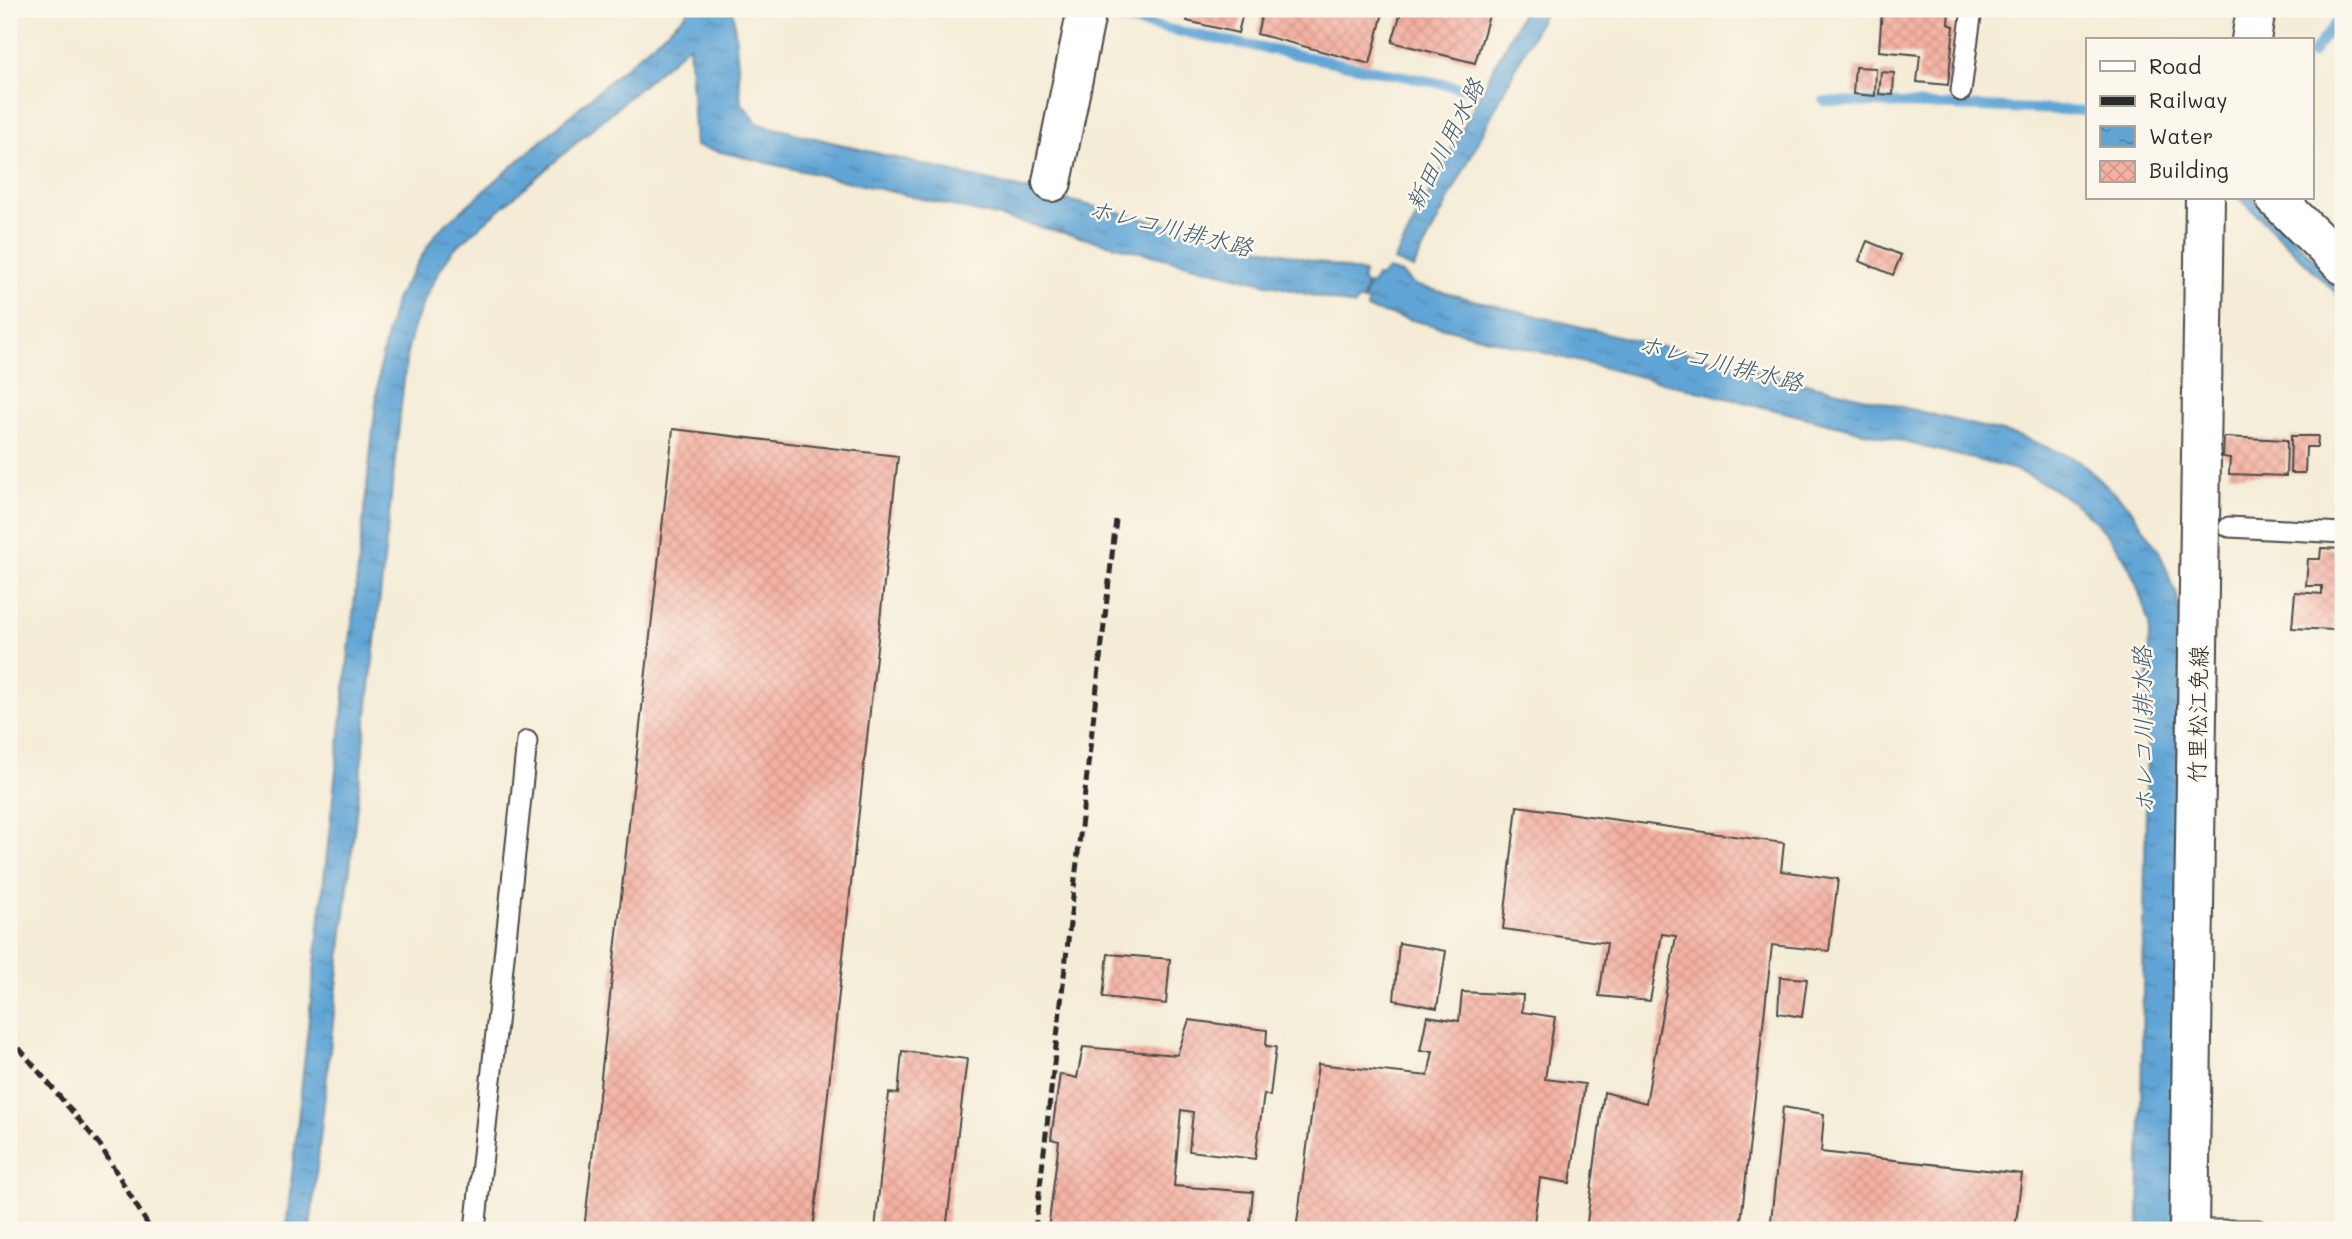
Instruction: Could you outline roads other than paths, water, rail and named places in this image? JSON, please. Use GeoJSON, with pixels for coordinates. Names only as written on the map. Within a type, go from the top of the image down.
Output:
{"type":"FeatureCollection","features":[{"type":"Feature","properties":{"kind":"street"},"geometry":{"type":"LineString","coordinates":[[1052,182],[1087,9]]}},
{"type":"Feature","properties":{"kind":"street"},"geometry":{"type":"LineString","coordinates":[[2251,38],[2256,9]]}},
{"type":"Feature","properties":{"kind":"street","name":"竹里松江免線"},"geometry":{"type":"LineString","coordinates":[[2189,1230],[2205,200]]}},
{"type":"Feature","properties":{"kind":"street"},"geometry":{"type":"LineString","coordinates":[[2277,200],[2343,265]]}},
{"type":"Feature","properties":{"kind":"lane"},"geometry":{"type":"LineString","coordinates":[[1961,91],[1972,9]]}},
{"type":"Feature","properties":{"kind":"lane"},"geometry":{"type":"LineString","coordinates":[[2229,527],[2343,533]]}},
{"type":"Feature","properties":{"kind":"lane"},"geometry":{"type":"LineString","coordinates":[[475,1230],[527,741]]}},
{"type":"Feature","properties":{"kind":"lane"},"geometry":{"type":"LineString","coordinates":[[2189,1230],[2258,1230]]}},
{"type":"Feature","properties":{"kind":"water","name":"ホレコ川排水路"},"geometry":{"type":"Polygon","coordinates":[[[687,9],[733,9],[741,102],[758,124],[1364,273],[1362,282],[1366,284],[1362,301],[1358,300],[1355,306],[1000,217],[695,146],[689,45],[453,250],[431,286],[415,324],[407,352],[310,1230],[286,1230],[380,366],[395,300],[436,233],[687,13],[687,9]]]}},
{"type":"Feature","properties":{"kind":"water"},"geometry":{"type":"Polygon","coordinates":[[[1524,9],[1546,9],[1413,269],[1394,261],[1524,9]]]}},
{"type":"Feature","properties":{"kind":"water"},"geometry":{"type":"Polygon","coordinates":[[[2242,200],[2255,200],[2343,288],[2343,300],[2242,200]]]}},
{"type":"Feature","properties":{"kind":"water","name":"ホレコ川排水路"},"geometry":{"type":"Polygon","coordinates":[[[1388,270],[1402,274],[1414,285],[2022,437],[2078,460],[2128,505],[2159,551],[2177,595],[2182,626],[2175,1230],[2139,1230],[2149,624],[2131,570],[2105,532],[2063,495],[2013,469],[1367,309],[1368,302],[1364,301],[1368,284],[1372,285],[1376,276],[1379,277],[1388,270]]]}},
{"type":"Feature","properties":{"kind":"waterway"},"geometry":{"type":"LineString","coordinates":[[1060,9],[1067,10]]}},
{"type":"Feature","properties":{"kind":"waterway"},"geometry":{"type":"LineString","coordinates":[[2314,51],[2343,13]]}},
{"type":"Feature","properties":{"kind":"waterway","name":"新田川用水路"},"geometry":{"type":"LineString","coordinates":[[1107,17],[1463,88]]}},
{"type":"Feature","properties":{"kind":"waterway"},"geometry":{"type":"LineString","coordinates":[[1824,101],[2086,111]]}},
{"type":"Feature","properties":{"kind":"railway"},"geometry":{"type":"LineString","coordinates":[[1035,1230],[1116,520]]}},
{"type":"Feature","properties":{"kind":"railway"},"geometry":{"type":"LineString","coordinates":[[9,1036],[100,1145],[151,1230]]}}]}
